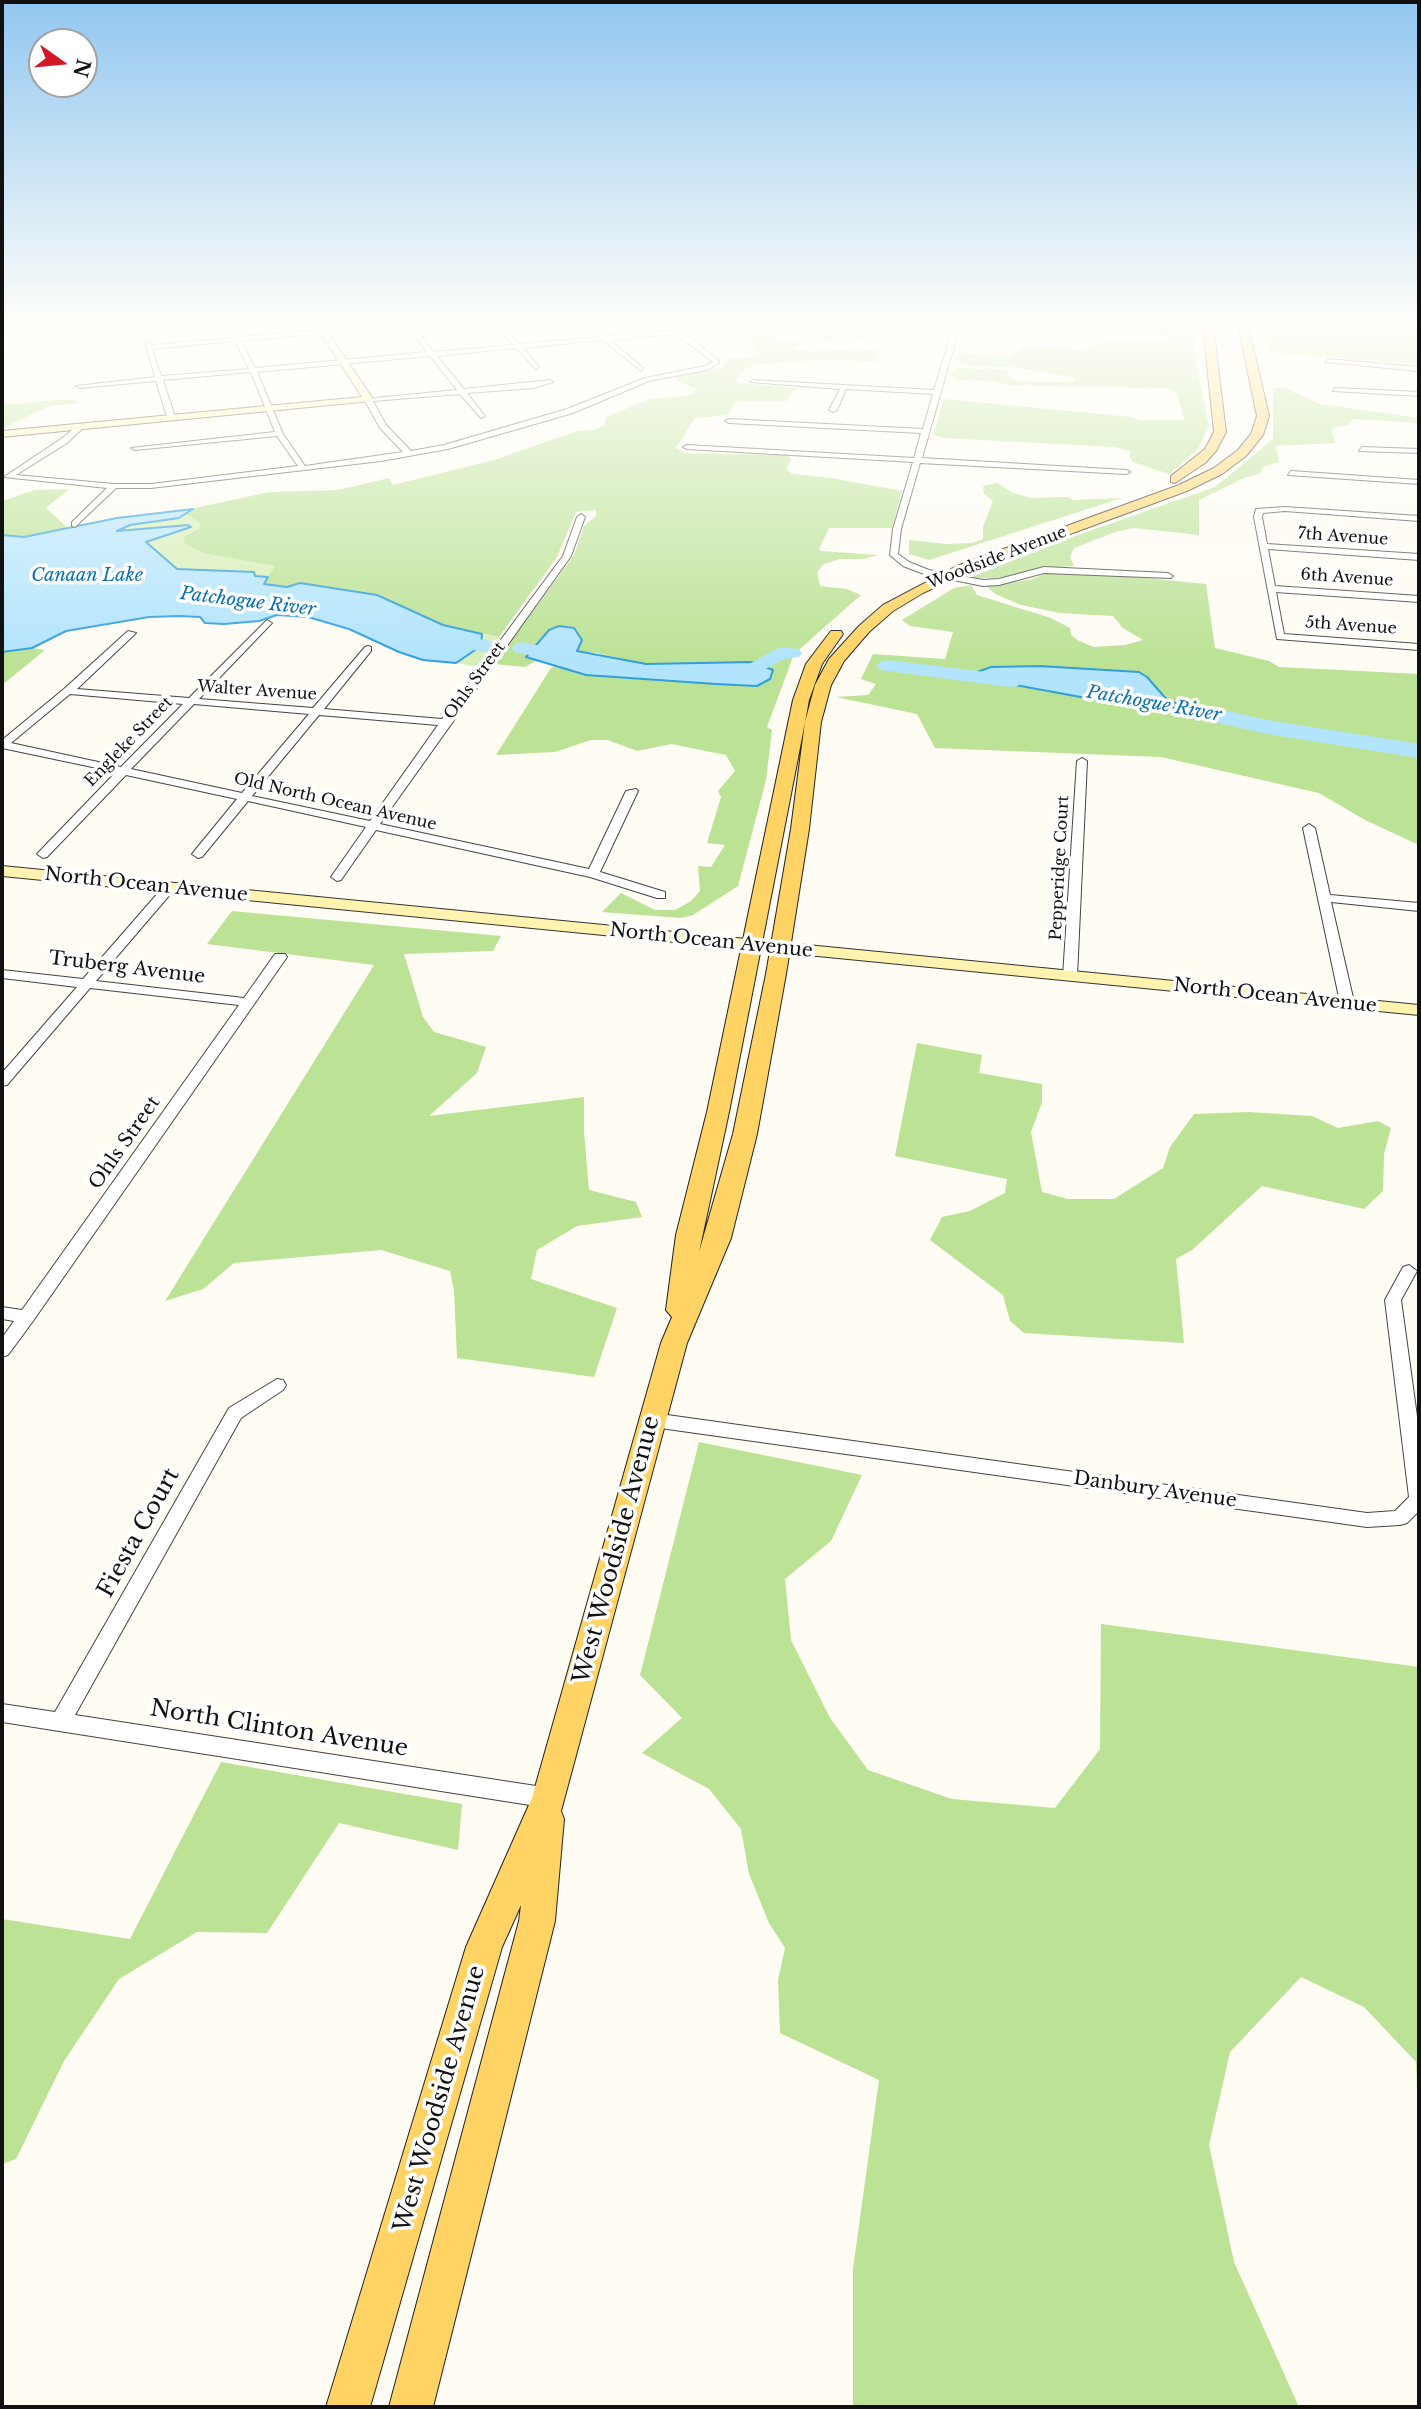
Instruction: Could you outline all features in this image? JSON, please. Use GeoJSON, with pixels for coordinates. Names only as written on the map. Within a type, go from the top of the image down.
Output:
{"type":"FeatureCollection","features":[{"type":"Feature","properties":{"kind":"main road","name":"Woodside Avenue"},"geometry":{"type":"LineString","coordinates":[[751,945],[801,700],[814,664],[831,640],[853,617],[890,591],[1142,495],[1178,478],[1201,460],[1217,437]]}},
{"type":"Feature","properties":{"kind":"main road","name":"Woodside Avenue"},"geometry":{"type":"LineString","coordinates":[[780,948],[798,841],[813,722],[823,684],[837,659],[864,629],[935,574],[1183,488],[1232,462],[1254,437]]}},
{"type":"Feature","properties":{"kind":"main road","name":"North Ocean Avenue"},"geometry":{"type":"LineString","coordinates":[[2,871],[1419,1010]]}},
{"type":"Feature","properties":{"kind":"main road","name":"West Woodside Avenue"},"geometry":{"type":"LineString","coordinates":[[348,2407],[484,1947],[549,1798],[674,1343],[689,1235],[718,1112],[751,945]]}},
{"type":"Feature","properties":{"kind":"main road","name":"West Woodside Avenue"},"geometry":{"type":"LineString","coordinates":[[674,1343],[718,1238],[745,1134],[780,948]]}},
{"type":"Feature","properties":{"kind":"main road","name":"West Woodside Avenue"},"geometry":{"type":"LineString","coordinates":[[411,2407],[537,1921],[549,1798]]}},
{"type":"Feature","properties":{"kind":"street"},"geometry":{"type":"LineString","coordinates":[[68,437],[8,477],[114,486],[176,484],[409,454],[482,437]]}},
{"type":"Feature","properties":{"kind":"street"},"geometry":{"type":"LineString","coordinates":[[135,448],[244,437]]}},
{"type":"Feature","properties":{"kind":"street"},"geometry":{"type":"LineString","coordinates":[[281,437],[303,468]]}},
{"type":"Feature","properties":{"kind":"street"},"geometry":{"type":"LineString","coordinates":[[394,437],[409,454]]}},
{"type":"Feature","properties":{"kind":"street"},"geometry":{"type":"LineString","coordinates":[[923,437],[893,551],[901,561],[935,574],[992,583],[1044,570],[1084,569],[1168,576]]}},
{"type":"Feature","properties":{"kind":"street"},"geometry":{"type":"LineString","coordinates":[[687,447],[1126,472]]}},
{"type":"Feature","properties":{"kind":"street"},"geometry":{"type":"LineString","coordinates":[[1362,449],[1419,451]]}},
{"type":"Feature","properties":{"kind":"street"},"geometry":{"type":"LineString","coordinates":[[1291,473],[1419,482]]}},
{"type":"Feature","properties":{"kind":"street"},"geometry":{"type":"LineString","coordinates":[[75,524],[114,486]]}},
{"type":"Feature","properties":{"kind":"street"},"geometry":{"type":"LineString","coordinates":[[1272,589],[1259,511],[1419,518]]}},
{"type":"Feature","properties":{"kind":"street","name":"Ohls Street"},"geometry":{"type":"LineString","coordinates":[[337,877],[445,722],[567,556],[581,517]]}},
{"type":"Feature","properties":{"kind":"street","name":"7th Avenue"},"geometry":{"type":"LineString","coordinates":[[1265,546],[1419,557]]}},
{"type":"Feature","properties":{"kind":"street","name":"6th Avenue"},"geometry":{"type":"LineString","coordinates":[[1272,589],[1419,599]]}},
{"type":"Feature","properties":{"kind":"street","name":"5th Avenue"},"geometry":{"type":"LineString","coordinates":[[1272,589],[1280,637],[1419,647]]}},
{"type":"Feature","properties":{"kind":"street","name":"Engleke Street"},"geometry":{"type":"LineString","coordinates":[[43,854],[267,623]]}},
{"type":"Feature","properties":{"kind":"street"},"geometry":{"type":"LineString","coordinates":[[2,745],[68,691],[131,633]]}},
{"type":"Feature","properties":{"kind":"street"},"geometry":{"type":"LineString","coordinates":[[198,854],[368,649]]}},
{"type":"Feature","properties":{"kind":"street","name":"Walter Avenue"},"geometry":{"type":"LineString","coordinates":[[68,691],[445,722]]}},
{"type":"Feature","properties":{"kind":"street","name":"Old North Ocean Avenue"},"geometry":{"type":"LineString","coordinates":[[2,745],[593,874],[661,895]]}},
{"type":"Feature","properties":{"kind":"street","name":"Pepperidge Court"},"geometry":{"type":"LineString","coordinates":[[1070,976],[1082,761]]}},
{"type":"Feature","properties":{"kind":"street"},"geometry":{"type":"LineString","coordinates":[[593,874],[632,791]]}},
{"type":"Feature","properties":{"kind":"street"},"geometry":{"type":"LineString","coordinates":[[1309,828],[1347,1003]]}},
{"type":"Feature","properties":{"kind":"street"},"geometry":{"type":"LineString","coordinates":[[2,1082],[169,888]]}},
{"type":"Feature","properties":{"kind":"street"},"geometry":{"type":"LineString","coordinates":[[1326,898],[1419,907]]}},
{"type":"Feature","properties":{"kind":"street","name":"Ohls Street"},"geometry":{"type":"LineString","coordinates":[[2,1351],[280,957]]}},
{"type":"Feature","properties":{"kind":"street","name":"Truberg Avenue"},"geometry":{"type":"LineString","coordinates":[[2,974],[247,1002]]}},
{"type":"Feature","properties":{"kind":"street","name":"Danbury Avenue"},"geometry":{"type":"LineString","coordinates":[[653,1420],[1367,1520],[1400,1518],[1419,1499],[1393,1300],[1409,1271]]}},
{"type":"Feature","properties":{"kind":"street"},"geometry":{"type":"LineString","coordinates":[[2,1313],[27,1317]]}},
{"type":"Feature","properties":{"kind":"street","name":"Fiesta Court"},"geometry":{"type":"LineString","coordinates":[[61,1721],[235,1413],[278,1385]]}},
{"type":"Feature","properties":{"kind":"street","name":"North Clinton Avenue"},"geometry":{"type":"LineString","coordinates":[[2,1713],[549,1798]]}},
{"type":"Feature","properties":{"kind":"green space"},"geometry":{"type":"Polygon","coordinates":[[[559,437],[683,437],[676,448],[684,453],[788,455],[791,459],[786,470],[793,474],[902,491],[892,528],[829,528],[819,549],[821,551],[878,555],[863,559],[840,559],[824,564],[817,572],[820,586],[847,589],[861,595],[794,654],[767,727],[772,730],[766,780],[738,886],[693,915],[681,918],[602,912],[621,893],[655,910],[675,910],[691,901],[700,891],[698,866],[711,867],[725,845],[707,843],[721,797],[718,791],[735,771],[726,755],[671,744],[637,751],[608,740],[591,740],[555,752],[496,755],[551,668],[556,665],[586,675],[757,686],[752,662],[646,664],[576,651],[527,657],[537,660],[525,667],[494,664],[574,555],[584,526],[596,516],[596,510],[576,512],[557,557],[499,637],[443,625],[377,595],[300,583],[288,587],[263,583],[275,566],[204,553],[184,543],[185,536],[198,529],[201,524],[187,514],[195,508],[270,492],[338,490],[389,478],[393,485],[494,460],[559,437]]]}},
{"type":"Feature","properties":{"kind":"green space"},"geometry":{"type":"Polygon","coordinates":[[[942,437],[1204,437],[1198,449],[1169,474],[1133,462],[1129,456],[1131,451],[1114,447],[942,437]]]}},
{"type":"Feature","properties":{"kind":"green space"},"geometry":{"type":"Polygon","coordinates":[[[1334,437],[1335,443],[1276,446],[1279,462],[1262,467],[1261,473],[1244,478],[1199,500],[1199,535],[1134,528],[1115,532],[1074,548],[1070,557],[1074,566],[1043,568],[998,578],[969,578],[1072,537],[1215,487],[1273,439],[1334,437]]]}},
{"type":"Feature","properties":{"kind":"green space"},"geometry":{"type":"Polygon","coordinates":[[[997,483],[1013,493],[1031,498],[1122,498],[929,560],[909,554],[909,540],[946,544],[972,543],[983,539],[983,527],[993,501],[984,494],[983,486],[997,483]]]}},
{"type":"Feature","properties":{"kind":"green space"},"geometry":{"type":"Polygon","coordinates":[[[69,489],[46,508],[68,528],[24,537],[2,535],[2,501],[35,490],[69,489]]]}},
{"type":"Feature","properties":{"kind":"green space"},"geometry":{"type":"Polygon","coordinates":[[[193,509],[188,514],[202,523],[198,529],[185,536],[247,559],[275,566],[263,583],[243,587],[2,535],[45,532],[117,518],[193,509]]]}},
{"type":"Feature","properties":{"kind":"green space"},"geometry":{"type":"Polygon","coordinates":[[[1078,571],[1206,584],[1215,648],[1269,661],[1279,667],[1419,674],[1419,845],[1365,820],[1319,793],[1161,757],[935,748],[917,714],[836,697],[868,695],[876,684],[861,679],[873,654],[945,659],[953,632],[910,626],[902,620],[954,588],[971,585],[977,595],[1051,618],[1070,628],[1071,635],[1079,641],[1094,647],[1125,645],[1143,640],[1123,628],[1113,616],[1060,613],[1021,605],[995,594],[987,587],[1045,574],[1078,571]],[[1039,666],[991,667],[1001,683],[1119,704],[1155,704],[1245,722],[1168,701],[1147,677],[1139,672],[1039,666]]]}},
{"type":"Feature","properties":{"kind":"green space"},"geometry":{"type":"Polygon","coordinates":[[[482,634],[499,637],[477,667],[456,663],[481,646],[482,634]]]}},
{"type":"Feature","properties":{"kind":"green space"},"geometry":{"type":"Polygon","coordinates":[[[32,648],[45,650],[2,685],[2,652],[32,648]]]}},
{"type":"Feature","properties":{"kind":"green space"},"geometry":{"type":"Polygon","coordinates":[[[232,911],[501,936],[493,951],[404,954],[423,1017],[434,1032],[486,1047],[477,1073],[429,1116],[584,1097],[589,1190],[636,1202],[642,1217],[577,1226],[537,1250],[531,1279],[617,1308],[594,1377],[457,1358],[454,1291],[450,1271],[381,1250],[234,1263],[203,1289],[165,1301],[374,965],[207,944],[232,911]]]}},
{"type":"Feature","properties":{"kind":"green space"},"geometry":{"type":"Polygon","coordinates":[[[917,1043],[982,1055],[979,1073],[1042,1084],[1042,1102],[1031,1132],[1042,1192],[1068,1199],[1114,1199],[1163,1168],[1170,1147],[1194,1114],[1248,1112],[1312,1116],[1338,1128],[1378,1121],[1391,1128],[1384,1154],[1383,1191],[1364,1209],[1262,1186],[1192,1250],[1176,1259],[1184,1343],[1024,1333],[1010,1321],[1003,1295],[930,1240],[942,1217],[970,1211],[1005,1193],[1007,1179],[895,1156],[917,1043]]]}},
{"type":"Feature","properties":{"kind":"green space"},"geometry":{"type":"Polygon","coordinates":[[[699,1442],[862,1475],[831,1541],[785,1579],[791,1640],[830,1718],[868,1770],[952,1799],[1055,1808],[1100,1749],[1101,1624],[1419,1667],[1419,2144],[1416,2062],[1364,2007],[1301,1977],[1230,2052],[1209,2145],[1234,2262],[1299,2407],[853,2407],[853,2269],[879,2080],[780,2033],[778,1980],[785,1948],[769,1923],[749,1874],[741,1829],[709,1789],[642,1753],[682,1718],[640,1675],[699,1442]]]}},
{"type":"Feature","properties":{"kind":"green space"},"geometry":{"type":"Polygon","coordinates":[[[221,1762],[462,1804],[458,1850],[339,1823],[267,1933],[197,1932],[119,1979],[64,2061],[16,2159],[2,2164],[2,1919],[130,1939],[221,1762]]]}},
{"type":"Feature","properties":{"kind":"water","name":"Canaan Lake"},"geometry":{"type":"Polygon","coordinates":[[[193,509],[179,518],[130,525],[117,531],[188,525],[191,527],[146,542],[177,569],[254,572],[255,576],[268,577],[264,584],[287,587],[300,583],[377,595],[443,625],[482,634],[481,646],[456,663],[423,660],[349,629],[308,617],[277,615],[259,621],[224,624],[205,623],[200,617],[179,616],[149,617],[66,631],[32,648],[2,652],[2,535],[24,537],[117,518],[193,509]]]}},
{"type":"Feature","properties":{"kind":"water"},"geometry":{"type":"Polygon","coordinates":[[[559,626],[574,628],[582,640],[577,651],[646,664],[752,662],[773,670],[770,679],[757,686],[716,684],[586,675],[526,657],[549,630],[559,626]]]}},
{"type":"Feature","properties":{"kind":"water"},"geometry":{"type":"Polygon","coordinates":[[[1039,666],[1139,672],[1147,677],[1168,701],[1262,725],[1155,704],[1119,704],[966,676],[991,667],[1039,666]]]}},
{"type":"Feature","properties":{"kind":"waterway","name":"Patchogue River"},"geometry":{"type":"LineString","coordinates":[[438,639],[491,647]]}},
{"type":"Feature","properties":{"kind":"waterway","name":"Patchogue River"},"geometry":{"type":"LineString","coordinates":[[522,648],[574,659]]}},
{"type":"Feature","properties":{"kind":"waterway","name":"Patchogue River"},"geometry":{"type":"LineString","coordinates":[[718,670],[751,671],[780,653],[792,653]]}},
{"type":"Feature","properties":{"kind":"waterway","name":"Patchogue River"},"geometry":{"type":"LineString","coordinates":[[887,666],[1010,681]]}},
{"type":"Feature","properties":{"kind":"waterway","name":"Patchogue River"},"geometry":{"type":"LineString","coordinates":[[1218,716],[1267,727],[1419,751]]}}]}
